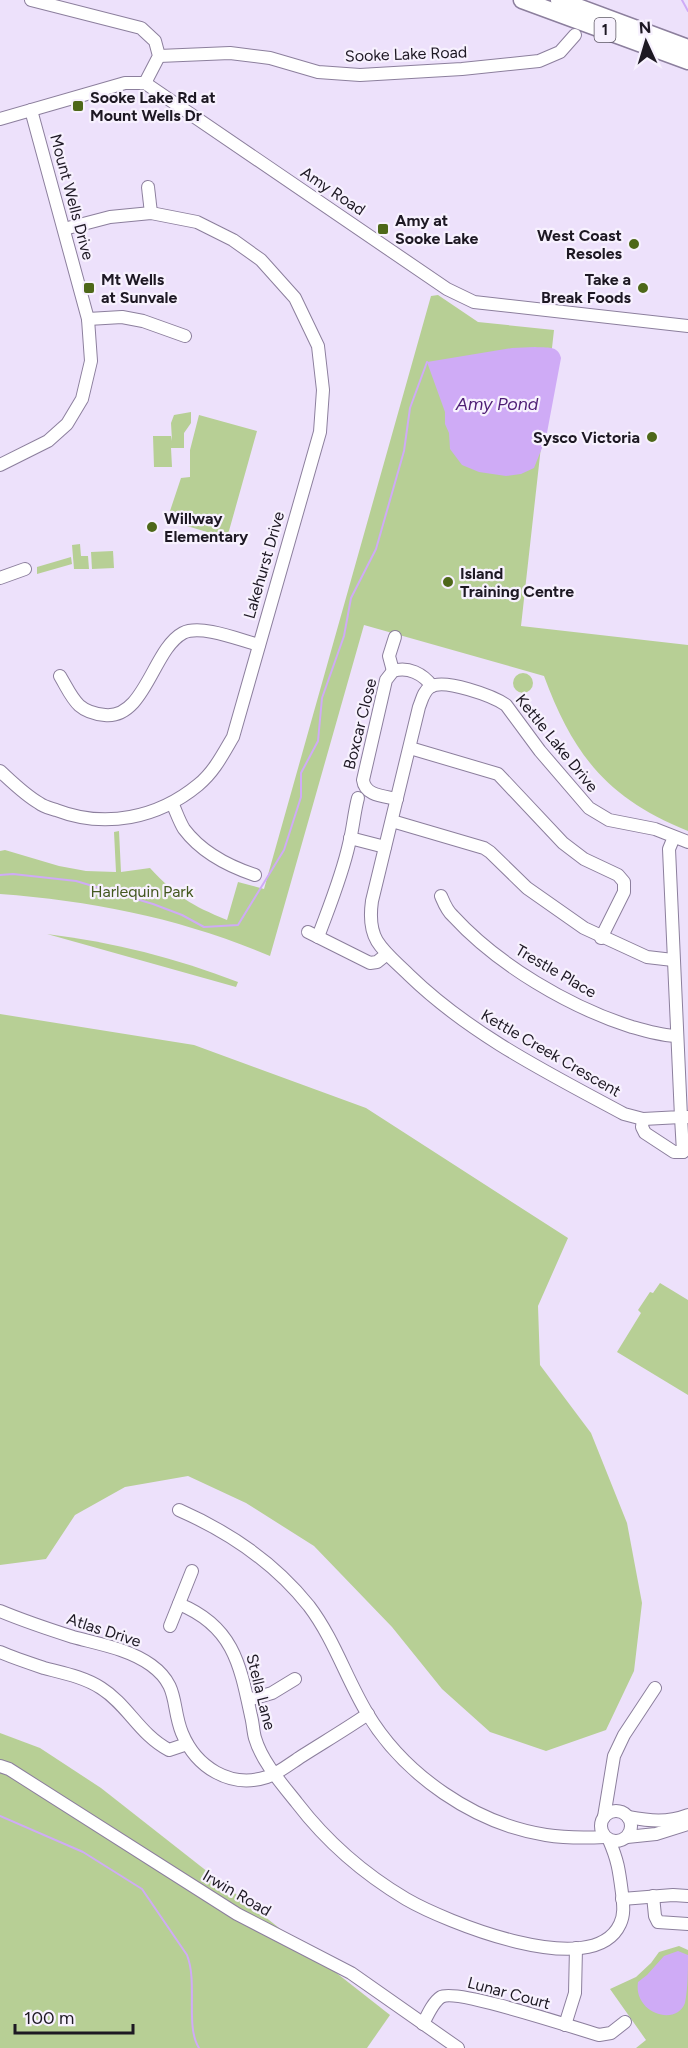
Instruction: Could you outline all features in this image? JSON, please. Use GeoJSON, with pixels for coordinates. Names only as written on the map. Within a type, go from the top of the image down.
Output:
{"type":"FeatureCollection","features":[{"type":"Feature","properties":{"kind":"highway","name":"1"},"geometry":{"type":"LineString","coordinates":[[522,0],[688,59]]}},
{"type":"Feature","properties":{"kind":"highway"},"geometry":{"type":"LineString","coordinates":[[541,0],[624,31],[688,59]]}},
{"type":"Feature","properties":{"kind":"highway","name":"1"},"geometry":{"type":"LineString","coordinates":[[559,0],[688,48]]}},
{"type":"Feature","properties":{"kind":"street"},"geometry":{"type":"LineString","coordinates":[[0,119],[125,83],[146,83],[159,56],[155,41],[141,28],[31,0]]}},
{"type":"Feature","properties":{"kind":"street","name":"Sooke Lake Road"},"geometry":{"type":"LineString","coordinates":[[159,56],[230,53],[270,58],[318,72],[360,75],[462,69],[539,61],[560,52],[575,35]]}},
{"type":"Feature","properties":{"kind":"street","name":"Amy Road"},"geometry":{"type":"LineString","coordinates":[[146,83],[447,289],[474,302],[688,326]]}},
{"type":"Feature","properties":{"kind":"street","name":"Mount Wells Drive"},"geometry":{"type":"LineString","coordinates":[[0,465],[48,441],[67,424],[82,399],[91,361],[88,319],[31,110]]}},
{"type":"Feature","properties":{"kind":"street"},"geometry":{"type":"LineString","coordinates":[[148,187],[151,213]]}},
{"type":"Feature","properties":{"kind":"street","name":"Lakehurst Drive"},"geometry":{"type":"LineString","coordinates":[[1,773],[40,804],[71,816],[104,821],[139,817],[172,803],[199,784],[219,762],[233,737],[320,432],[323,390],[318,346],[295,298],[261,260],[233,240],[197,222],[151,213],[110,216],[64,229]]}},
{"type":"Feature","properties":{"kind":"street"},"geometry":{"type":"LineString","coordinates":[[88,319],[122,317],[143,321],[185,336]]}},
{"type":"Feature","properties":{"kind":"street"},"geometry":{"type":"LineString","coordinates":[[0,578],[25,569]]}},
{"type":"Feature","properties":{"kind":"street"},"geometry":{"type":"LineString","coordinates":[[60,676],[76,704],[89,713],[109,715],[126,709],[138,697],[170,643],[185,632],[206,630],[259,645]]}},
{"type":"Feature","properties":{"kind":"street","name":"Boxcar Close"},"geometry":{"type":"LineString","coordinates":[[393,671],[389,656],[395,637]]}},
{"type":"Feature","properties":{"kind":"street","name":"Boxcar Close"},"geometry":{"type":"LineString","coordinates":[[397,799],[370,792],[363,785],[386,680],[393,671],[403,669],[422,675],[432,686]]}},
{"type":"Feature","properties":{"kind":"street","name":"Kettle Lake Drive"},"geometry":{"type":"LineString","coordinates":[[432,686],[446,684],[500,701],[510,709],[540,750],[589,808],[609,820],[655,829],[688,842]]}},
{"type":"Feature","properties":{"kind":"street","name":"Kettle Creek Crescent"},"geometry":{"type":"LineString","coordinates":[[432,686],[426,691],[422,700],[372,901],[370,916],[374,936],[387,954],[428,994],[493,1042],[624,1114],[643,1119],[684,1117]]}},
{"type":"Feature","properties":{"kind":"street"},"geometry":{"type":"LineString","coordinates":[[410,748],[498,774],[563,843],[584,859],[618,874],[624,882],[624,892],[601,938]]}},
{"type":"Feature","properties":{"kind":"street"},"geometry":{"type":"LineString","coordinates":[[358,798],[340,876],[313,935],[370,963],[377,962],[387,954]]}},
{"type":"Feature","properties":{"kind":"street"},"geometry":{"type":"LineString","coordinates":[[172,803],[185,829],[208,852],[228,866],[255,875]]}},
{"type":"Feature","properties":{"kind":"street"},"geometry":{"type":"LineString","coordinates":[[392,821],[487,850],[545,903],[601,938],[647,957],[673,960]]}},
{"type":"Feature","properties":{"kind":"street"},"geometry":{"type":"LineString","coordinates":[[643,1119],[642,1127],[645,1133],[674,1152],[686,1155],[673,960],[669,849],[674,837]]}},
{"type":"Feature","properties":{"kind":"street"},"geometry":{"type":"LineString","coordinates":[[350,838],[385,846]]}},
{"type":"Feature","properties":{"kind":"street","name":"Trestle Place"},"geometry":{"type":"LineString","coordinates":[[441,896],[452,916],[475,937],[511,966],[543,987],[617,1022],[658,1034],[677,1036]]}},
{"type":"Feature","properties":{"kind":"street"},"geometry":{"type":"LineString","coordinates":[[178,1510],[221,1530],[271,1566],[300,1596],[329,1635],[368,1714],[395,1750],[426,1779],[465,1806],[494,1820],[527,1831],[545,1835],[607,1839],[614,1842],[657,1834],[688,1824]]}},
{"type":"Feature","properties":{"kind":"street"},"geometry":{"type":"LineString","coordinates":[[170,1626],[192,1570]]}},
{"type":"Feature","properties":{"kind":"street","name":"Stella Lane"},"geometry":{"type":"LineString","coordinates":[[179,1604],[203,1617],[226,1639],[237,1659],[255,1738],[275,1773],[306,1815],[331,1842],[365,1871],[407,1899],[433,1913],[486,1934],[538,1945],[576,1948],[599,1944],[613,1935],[622,1920],[618,1859]]}},
{"type":"Feature","properties":{"kind":"street","name":"Atlas Drive"},"geometry":{"type":"LineString","coordinates":[[0,1611],[43,1628],[130,1654],[151,1665],[172,1690],[178,1724],[187,1744],[203,1765],[228,1778],[255,1780],[275,1773],[368,1714]]}},
{"type":"Feature","properties":{"kind":"street"},"geometry":{"type":"LineString","coordinates":[[0,1652],[100,1687],[116,1699],[147,1735],[165,1748],[174,1750],[187,1744]]}},
{"type":"Feature","properties":{"kind":"street"},"geometry":{"type":"LineString","coordinates":[[248,1700],[272,1693],[295,1679]]}},
{"type":"Feature","properties":{"kind":"street"},"geometry":{"type":"LineString","coordinates":[[618,1859],[600,1827],[610,1786],[610,1774],[614,1756],[624,1736],[655,1688]]}},
{"type":"Feature","properties":{"kind":"street","name":"Irwin Road"},"geometry":{"type":"LineString","coordinates":[[0,1766],[9,1769],[237,1914],[351,1973],[458,2048]]}},
{"type":"Feature","properties":{"kind":"street"},"geometry":{"type":"LineString","coordinates":[[610,1786],[631,1825],[618,1859]]}},
{"type":"Feature","properties":{"kind":"street"},"geometry":{"type":"LineString","coordinates":[[578,1837],[597,1827],[602,1819],[613,1811],[652,1822],[665,1822],[688,1815]]}},
{"type":"Feature","properties":{"kind":"street"},"geometry":{"type":"LineString","coordinates":[[653,1896],[655,1916],[658,1922],[688,1924]]}},
{"type":"Feature","properties":{"kind":"street"},"geometry":{"type":"LineString","coordinates":[[622,1899],[688,1896]]}},
{"type":"Feature","properties":{"kind":"street","name":"Lunar Court"},"geometry":{"type":"LineString","coordinates":[[565,2025],[574,1993],[576,1948]]}},
{"type":"Feature","properties":{"kind":"street","name":"Lunar Court"},"geometry":{"type":"LineString","coordinates":[[423,2024],[437,2001],[449,1995],[476,1999],[603,2035],[611,2033],[625,2022]]}},
{"type":"Feature","properties":{"kind":"green space"},"geometry":{"type":"Polygon","coordinates":[[[438,295],[478,322],[554,330],[521,626],[688,645],[688,831],[636,804],[615,789],[597,771],[567,729],[544,676],[364,625],[270,956],[204,932],[138,914],[70,901],[0,894],[0,851],[5,850],[59,866],[86,871],[116,872],[114,832],[119,831],[121,872],[150,868],[185,899],[227,920],[238,882],[264,889],[431,296],[438,295]]]}},
{"type":"Feature","properties":{"kind":"green space"},"geometry":{"type":"Polygon","coordinates":[[[191,412],[191,423],[184,433],[184,448],[171,448],[172,467],[154,467],[153,436],[171,436],[172,441],[171,423],[174,415],[191,412]]]}},
{"type":"Feature","properties":{"kind":"green space"},"geometry":{"type":"Polygon","coordinates":[[[199,415],[257,431],[227,538],[167,520],[181,478],[190,477],[190,450],[199,415]]]}},
{"type":"Feature","properties":{"kind":"green space"},"geometry":{"type":"Polygon","coordinates":[[[80,544],[81,556],[88,556],[89,569],[74,569],[72,545],[80,544]]]}},
{"type":"Feature","properties":{"kind":"green space"},"geometry":{"type":"Polygon","coordinates":[[[113,551],[114,568],[92,569],[91,552],[113,551]]]}},
{"type":"Feature","properties":{"kind":"green space"},"geometry":{"type":"Polygon","coordinates":[[[71,557],[72,564],[37,574],[37,567],[71,557]]]}},
{"type":"Feature","properties":{"kind":"green space"},"geometry":{"type":"Polygon","coordinates":[[[523,673],[530,676],[533,683],[530,690],[523,693],[516,690],[513,683],[516,676],[523,673]]]}},
{"type":"Feature","properties":{"kind":"green space","name":"Harlequin Park"},"geometry":{"type":"Polygon","coordinates":[[[47,934],[144,952],[238,982],[236,987],[47,934]]]}},
{"type":"Feature","properties":{"kind":"green space"},"geometry":{"type":"Polygon","coordinates":[[[0,1014],[194,1045],[366,1108],[568,1238],[538,1306],[540,1365],[591,1433],[627,1523],[642,1603],[634,1671],[606,1730],[546,1751],[490,1732],[442,1689],[392,1627],[314,1546],[246,1503],[188,1476],[125,1487],[75,1515],[46,1559],[0,1565],[0,1014]]]}},
{"type":"Feature","properties":{"kind":"green space"},"geometry":{"type":"Polygon","coordinates":[[[660,1283],[688,1300],[688,1395],[617,1352],[641,1313],[638,1310],[650,1292],[653,1293],[660,1283]]]}},
{"type":"Feature","properties":{"kind":"green space"},"geometry":{"type":"Polygon","coordinates":[[[0,1733],[40,1748],[101,1788],[390,2015],[367,2048],[0,2048],[0,1733]]]}},
{"type":"Feature","properties":{"kind":"green space"},"geometry":{"type":"Polygon","coordinates":[[[679,1946],[688,1950],[688,2048],[636,2048],[646,2040],[610,1989],[636,1977],[659,1952],[679,1946]]]}},
{"type":"Feature","properties":{"kind":"water","name":"Amy Pond"},"geometry":{"type":"Polygon","coordinates":[[[512,348],[555,349],[561,358],[546,438],[534,468],[521,474],[506,476],[479,472],[462,465],[450,449],[445,412],[427,362],[512,348]]]}},
{"type":"Feature","properties":{"kind":"water"},"geometry":{"type":"Polygon","coordinates":[[[678,1951],[688,1955],[685,2003],[673,2014],[656,2013],[642,2002],[638,1993],[638,1982],[664,1956],[678,1951]]]}},
{"type":"Feature","properties":{"kind":"waterway"},"geometry":{"type":"LineString","coordinates":[[682,0],[688,11]]}},
{"type":"Feature","properties":{"kind":"waterway"},"geometry":{"type":"LineString","coordinates":[[0,875],[13,874],[76,881],[153,904],[182,915],[204,927],[238,925],[284,850],[301,797],[301,773],[318,741],[322,698],[344,636],[351,598],[376,549],[404,451],[410,408],[427,362]]}},
{"type":"Feature","properties":{"kind":"waterway"},"geometry":{"type":"LineString","coordinates":[[0,1816],[83,1852],[142,1889],[187,1955],[192,1978],[193,2028],[199,2048]]}},
{"type":"Feature","properties":{"kind":"place","name":"Sooke Lake Rd at Mount Wells Dr"},"geometry":{"type":"Point","coordinates":[78,106]}},
{"type":"Feature","properties":{"kind":"place","name":"Amy at Sooke Lake"},"geometry":{"type":"Point","coordinates":[383,229]}},
{"type":"Feature","properties":{"kind":"place","name":"West Coast Resoles"},"geometry":{"type":"Point","coordinates":[634,244]}},
{"type":"Feature","properties":{"kind":"place","name":"Mt Wells at Sunvale"},"geometry":{"type":"Point","coordinates":[89,288]}},
{"type":"Feature","properties":{"kind":"place","name":"Take a Break Foods"},"geometry":{"type":"Point","coordinates":[643,288]}},
{"type":"Feature","properties":{"kind":"place","name":"Sysco Victoria"},"geometry":{"type":"Point","coordinates":[652,437]}},
{"type":"Feature","properties":{"kind":"place","name":"Willway Elementary"},"geometry":{"type":"Point","coordinates":[152,527]}},
{"type":"Feature","properties":{"kind":"place","name":"Island Training Centre"},"geometry":{"type":"Point","coordinates":[448,582]}}]}
